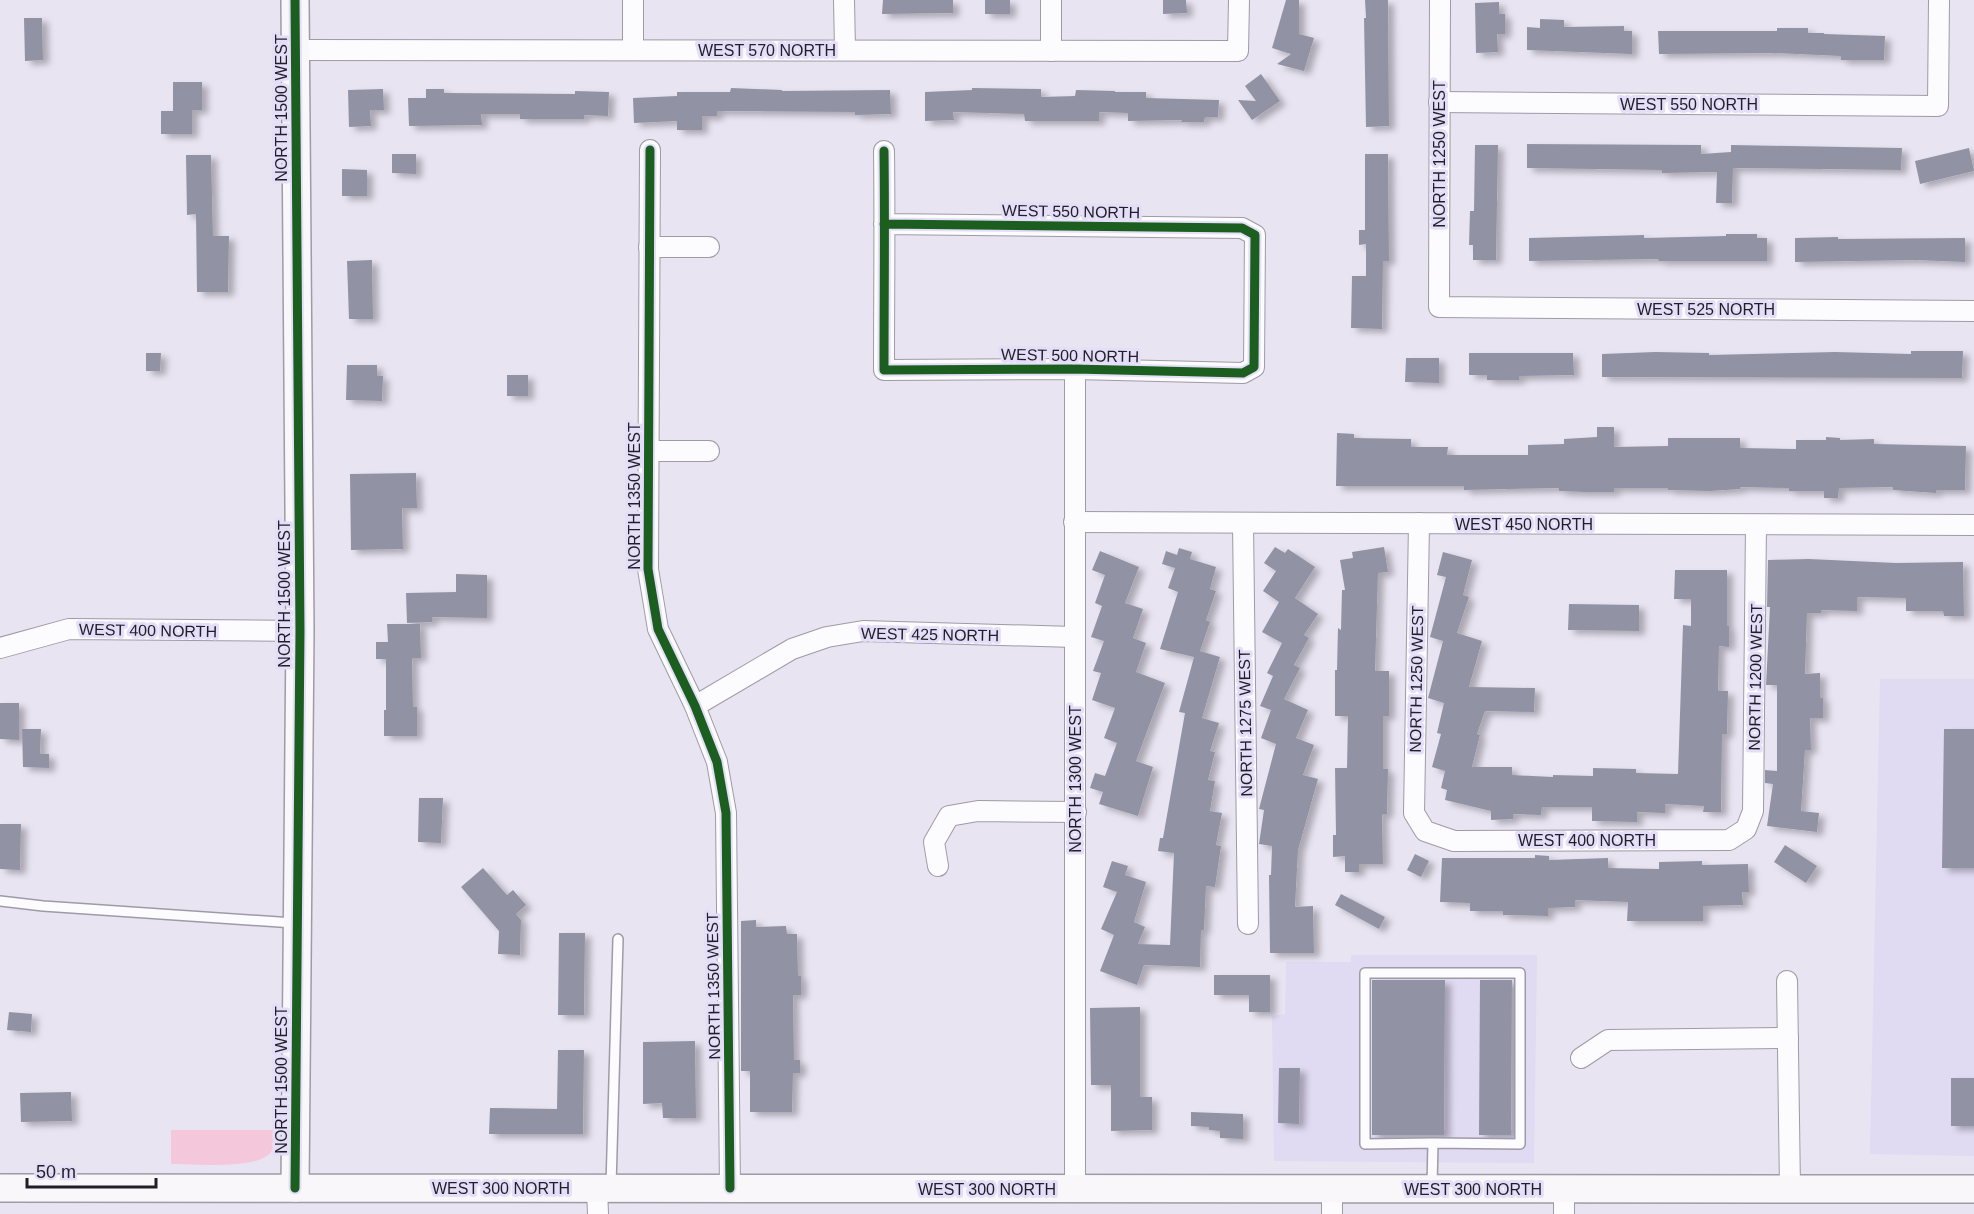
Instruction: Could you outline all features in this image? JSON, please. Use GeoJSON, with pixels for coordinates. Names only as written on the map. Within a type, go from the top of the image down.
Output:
{"type":"FeatureCollection","features":[{"type":"Feature","properties":{"kind":"main road","name":"NORTH 1500 WEST"},"geometry":{"type":"LineString","coordinates":[[295,0],[300,631],[295,1188]]}},
{"type":"Feature","properties":{"kind":"main road","name":"WEST 300 NORTH"},"geometry":{"type":"LineString","coordinates":[[0,1188],[295,1188],[602,1197],[730,1188],[1075,1189],[1332,1201],[1431,1189],[1564,1201],[1790,1189],[1974,1189]]}},
{"type":"Feature","properties":{"kind":"street"},"geometry":{"type":"LineString","coordinates":[[633,0],[633,51]]}},
{"type":"Feature","properties":{"kind":"street"},"geometry":{"type":"LineString","coordinates":[[844,0],[845,51]]}},
{"type":"Feature","properties":{"kind":"street"},"geometry":{"type":"LineString","coordinates":[[1051,0],[1051,51]]}},
{"type":"Feature","properties":{"kind":"street","name":"WEST 570 NORTH"},"geometry":{"type":"LineString","coordinates":[[295,51],[1238,51],[1239,0]]}},
{"type":"Feature","properties":{"kind":"street","name":"NORTH 1250 WEST"},"geometry":{"type":"LineString","coordinates":[[1439,307],[1440,0]]}},
{"type":"Feature","properties":{"kind":"street","name":"WEST 550 NORTH"},"geometry":{"type":"LineString","coordinates":[[1439,102],[1938,106],[1939,0]]}},
{"type":"Feature","properties":{"kind":"street","name":"NORTH 1350 WEST"},"geometry":{"type":"LineString","coordinates":[[650,150],[648,569],[658,629],[695,706],[717,762],[726,813],[730,1188]]}},
{"type":"Feature","properties":{"kind":"street"},"geometry":{"type":"LineString","coordinates":[[884,151],[884,224]]}},
{"type":"Feature","properties":{"kind":"street","name":"WEST 550 NORTH"},"geometry":{"type":"LineString","coordinates":[[884,224],[1242,228],[1255,235],[1254,367]]}},
{"type":"Feature","properties":{"kind":"street","name":"WEST 500 NORTH"},"geometry":{"type":"LineString","coordinates":[[884,224],[884,370],[1075,369],[1244,373],[1254,367]]}},
{"type":"Feature","properties":{"kind":"street"},"geometry":{"type":"LineString","coordinates":[[649,248],[708,248]]}},
{"type":"Feature","properties":{"kind":"street","name":"WEST 525 NORTH"},"geometry":{"type":"LineString","coordinates":[[1439,307],[1974,311]]}},
{"type":"Feature","properties":{"kind":"street","name":"NORTH 1300 WEST"},"geometry":{"type":"LineString","coordinates":[[1075,369],[1075,1189]]}},
{"type":"Feature","properties":{"kind":"street"},"geometry":{"type":"LineString","coordinates":[[649,451],[708,451]]}},
{"type":"Feature","properties":{"kind":"street","name":"WEST 450 NORTH"},"geometry":{"type":"LineString","coordinates":[[1074,522],[1974,525]]}},
{"type":"Feature","properties":{"kind":"street","name":"NORTH 1275 WEST"},"geometry":{"type":"LineString","coordinates":[[1243,523],[1248,924]]}},
{"type":"Feature","properties":{"kind":"street","name":"NORTH 1250 WEST"},"geometry":{"type":"LineString","coordinates":[[1419,524],[1414,813],[1425,831]]}},
{"type":"Feature","properties":{"kind":"street","name":"NORTH 1200 WEST"},"geometry":{"type":"LineString","coordinates":[[1746,829],[1753,811],[1756,525]]}},
{"type":"Feature","properties":{"kind":"street","name":"WEST 400 NORTH"},"geometry":{"type":"LineString","coordinates":[[0,648],[69,629],[300,631]]}},
{"type":"Feature","properties":{"kind":"street","name":"WEST 425 NORTH"},"geometry":{"type":"LineString","coordinates":[[695,706],[792,649],[827,637],[863,631],[1074,637]]}},
{"type":"Feature","properties":{"kind":"street"},"geometry":{"type":"LineString","coordinates":[[938,866],[934,842],[949,816],[978,811],[1076,812]]}},
{"type":"Feature","properties":{"kind":"street","name":"WEST 400 NORTH"},"geometry":{"type":"LineString","coordinates":[[1425,831],[1454,841],[1729,840],[1746,829]]}},
{"type":"Feature","properties":{"kind":"street"},"geometry":{"type":"LineString","coordinates":[[1787,981],[1790,1189]]}},
{"type":"Feature","properties":{"kind":"street"},"geometry":{"type":"LineString","coordinates":[[1581,1058],[1608,1040],[1788,1038]]}},
{"type":"Feature","properties":{"kind":"lane"},"geometry":{"type":"LineString","coordinates":[[0,901],[297,924]]}},
{"type":"Feature","properties":{"kind":"lane"},"geometry":{"type":"LineString","coordinates":[[602,1197],[618,939]]}},
{"type":"Feature","properties":{"kind":"lane"},"geometry":{"type":"LineString","coordinates":[[1365,973],[1520,973],[1520,1144],[1433,1143],[1365,1144],[1365,973]]}},
{"type":"Feature","properties":{"kind":"lane"},"geometry":{"type":"LineString","coordinates":[[1431,1189],[1433,1143]]}},
{"type":"Feature","properties":{"kind":"shaded area"},"geometry":{"type":"Polygon","coordinates":[[[1880,679],[1974,679],[1974,1156],[1870,1154],[1880,679]]]}},
{"type":"Feature","properties":{"kind":"shaded area"},"geometry":{"type":"Polygon","coordinates":[[[1351,955],[1537,955],[1534,1163],[1274,1161],[1272,1016],[1285,1014],[1286,962],[1351,962],[1351,955]]]}},
{"type":"Feature","properties":{"kind":"shaded area"},"geometry":{"type":"Polygon","coordinates":[[[171,1130],[274,1130],[274,1144],[271,1152],[264,1158],[240,1164],[171,1164],[171,1130]]]}},
{"type":"Feature","properties":{"kind":"building"},"geometry":{"type":"Polygon","coordinates":[[[883,0],[953,0],[953,13],[882,14],[883,0]]]}},
{"type":"Feature","properties":{"kind":"building"},"geometry":{"type":"Polygon","coordinates":[[[985,0],[1010,0],[1010,14],[985,14],[985,0]]]}},
{"type":"Feature","properties":{"kind":"building"},"geometry":{"type":"Polygon","coordinates":[[[1163,0],[1186,0],[1187,13],[1163,14],[1163,0]]]}},
{"type":"Feature","properties":{"kind":"building"},"geometry":{"type":"Polygon","coordinates":[[[1286,0],[1299,0],[1299,34],[1314,38],[1304,71],[1277,64],[1291,54],[1272,48],[1286,0]]]}},
{"type":"Feature","properties":{"kind":"building"},"geometry":{"type":"Polygon","coordinates":[[[1365,0],[1388,0],[1389,126],[1366,127],[1365,0]]]}},
{"type":"Feature","properties":{"kind":"building"},"geometry":{"type":"Polygon","coordinates":[[[1499,2],[1499,14],[1505,14],[1505,34],[1497,34],[1498,52],[1476,53],[1475,3],[1499,2]]]}},
{"type":"Feature","properties":{"kind":"building"},"geometry":{"type":"Polygon","coordinates":[[[24,18],[42,18],[43,60],[25,61],[24,18]]]}},
{"type":"Feature","properties":{"kind":"building"},"geometry":{"type":"Polygon","coordinates":[[[1540,19],[1564,20],[1564,27],[1624,26],[1624,31],[1632,31],[1632,54],[1527,50],[1527,27],[1540,28],[1540,19]]]}},
{"type":"Feature","properties":{"kind":"building"},"geometry":{"type":"Polygon","coordinates":[[[1777,28],[1808,28],[1808,33],[1885,36],[1884,60],[1841,60],[1841,56],[1776,53],[1659,54],[1658,31],[1777,31],[1777,28]]]}},
{"type":"Feature","properties":{"kind":"building"},"geometry":{"type":"Polygon","coordinates":[[[1261,74],[1280,101],[1252,120],[1238,100],[1256,101],[1245,86],[1261,74]]]}},
{"type":"Feature","properties":{"kind":"building"},"geometry":{"type":"Polygon","coordinates":[[[173,82],[202,82],[202,110],[192,110],[192,134],[161,134],[161,111],[173,111],[173,82]]]}},
{"type":"Feature","properties":{"kind":"building"},"geometry":{"type":"Polygon","coordinates":[[[731,88],[782,91],[890,90],[891,114],[717,111],[717,116],[702,116],[702,130],[677,130],[677,121],[634,123],[633,98],[677,96],[677,92],[730,92],[731,88]]]}},
{"type":"Feature","properties":{"kind":"building"},"geometry":{"type":"Polygon","coordinates":[[[972,88],[1041,89],[1041,97],[1075,96],[1076,90],[1146,92],[1146,98],[1219,100],[1218,117],[1205,117],[1204,122],[1128,121],[1128,113],[1099,112],[1099,121],[1025,121],[1024,114],[953,112],[954,120],[925,121],[925,92],[972,90],[972,88]]]}},
{"type":"Feature","properties":{"kind":"building"},"geometry":{"type":"Polygon","coordinates":[[[383,89],[384,110],[370,110],[371,126],[349,127],[348,90],[383,89]]]}},
{"type":"Feature","properties":{"kind":"building"},"geometry":{"type":"Polygon","coordinates":[[[426,89],[444,89],[444,93],[609,92],[608,116],[584,115],[584,119],[520,119],[520,114],[481,114],[482,125],[409,126],[408,98],[426,98],[426,89]]]}},
{"type":"Feature","properties":{"kind":"building"},"geometry":{"type":"Polygon","coordinates":[[[1527,144],[1701,145],[1701,154],[1731,152],[1731,145],[1902,148],[1901,170],[1733,168],[1732,203],[1716,203],[1717,172],[1662,173],[1662,170],[1527,168],[1527,144]]]}},
{"type":"Feature","properties":{"kind":"building"},"geometry":{"type":"Polygon","coordinates":[[[1475,145],[1498,145],[1496,260],[1473,260],[1473,245],[1469,245],[1470,211],[1474,211],[1475,145]]]}},
{"type":"Feature","properties":{"kind":"building"},"geometry":{"type":"Polygon","coordinates":[[[1969,148],[1974,171],[1920,184],[1915,161],[1969,148]]]}},
{"type":"Feature","properties":{"kind":"building"},"geometry":{"type":"Polygon","coordinates":[[[392,154],[416,154],[416,174],[392,173],[392,154]]]}},
{"type":"Feature","properties":{"kind":"building"},"geometry":{"type":"Polygon","coordinates":[[[1365,154],[1388,154],[1389,261],[1383,261],[1382,329],[1351,328],[1352,276],[1366,276],[1366,244],[1359,245],[1359,230],[1365,230],[1365,154]]]}},
{"type":"Feature","properties":{"kind":"building"},"geometry":{"type":"Polygon","coordinates":[[[186,155],[211,155],[213,236],[229,236],[228,292],[197,292],[196,214],[187,215],[186,155]]]}},
{"type":"Feature","properties":{"kind":"building"},"geometry":{"type":"Polygon","coordinates":[[[342,169],[367,170],[367,196],[342,196],[342,169]]]}},
{"type":"Feature","properties":{"kind":"building"},"geometry":{"type":"Polygon","coordinates":[[[1726,234],[1757,234],[1757,238],[1767,238],[1767,261],[1659,261],[1658,259],[1529,261],[1529,238],[1644,235],[1644,238],[1726,236],[1726,234]]]}},
{"type":"Feature","properties":{"kind":"building"},"geometry":{"type":"Polygon","coordinates":[[[1838,237],[1838,239],[1965,238],[1965,262],[1916,260],[1795,262],[1795,238],[1838,237]]]}},
{"type":"Feature","properties":{"kind":"building"},"geometry":{"type":"Polygon","coordinates":[[[372,260],[373,319],[349,319],[347,261],[372,260]]]}},
{"type":"Feature","properties":{"kind":"building"},"geometry":{"type":"Polygon","coordinates":[[[1911,351],[1963,351],[1962,378],[1602,377],[1602,354],[1655,352],[1709,353],[1709,355],[1835,352],[1911,354],[1911,351]]]}},
{"type":"Feature","properties":{"kind":"building"},"geometry":{"type":"Polygon","coordinates":[[[146,353],[161,353],[160,371],[146,371],[146,353]]]}},
{"type":"Feature","properties":{"kind":"building"},"geometry":{"type":"Polygon","coordinates":[[[1469,353],[1573,353],[1574,375],[1519,376],[1519,380],[1487,380],[1487,375],[1469,375],[1469,353]]]}},
{"type":"Feature","properties":{"kind":"building"},"geometry":{"type":"Polygon","coordinates":[[[1406,358],[1439,358],[1439,383],[1405,382],[1406,358]]]}},
{"type":"Feature","properties":{"kind":"building"},"geometry":{"type":"Polygon","coordinates":[[[347,365],[377,365],[377,376],[383,376],[382,401],[346,400],[347,365]]]}},
{"type":"Feature","properties":{"kind":"building"},"geometry":{"type":"Polygon","coordinates":[[[507,375],[528,375],[528,396],[507,396],[507,375]]]}},
{"type":"Feature","properties":{"kind":"building"},"geometry":{"type":"Polygon","coordinates":[[[1597,427],[1614,427],[1614,447],[1668,446],[1668,438],[1740,438],[1740,448],[1796,449],[1796,440],[1826,440],[1826,437],[1840,438],[1840,440],[1874,439],[1874,444],[1966,446],[1965,490],[1936,490],[1936,493],[1893,490],[1893,487],[1839,488],[1838,498],[1824,498],[1824,491],[1789,491],[1789,488],[1740,487],[1740,489],[1710,491],[1614,488],[1614,492],[1585,492],[1559,491],[1559,488],[1464,490],[1464,486],[1336,486],[1337,433],[1354,434],[1354,438],[1411,439],[1411,447],[1448,447],[1447,455],[1528,455],[1528,445],[1564,444],[1564,439],[1597,437],[1597,427]]]}},
{"type":"Feature","properties":{"kind":"building"},"geometry":{"type":"Polygon","coordinates":[[[416,473],[417,508],[402,508],[403,549],[351,550],[350,474],[416,473]]]}},
{"type":"Feature","properties":{"kind":"building"},"geometry":{"type":"Polygon","coordinates":[[[1275,547],[1285,553],[1288,549],[1315,567],[1295,598],[1318,614],[1304,635],[1309,638],[1294,665],[1300,668],[1284,699],[1308,710],[1296,738],[1314,745],[1303,775],[1318,779],[1298,850],[1295,907],[1313,906],[1314,953],[1270,953],[1269,875],[1271,875],[1272,846],[1259,844],[1264,810],[1259,809],[1276,744],[1261,738],[1271,710],[1260,706],[1273,676],[1267,673],[1282,643],[1262,632],[1279,602],[1263,591],[1276,571],[1264,563],[1275,547]]]}},
{"type":"Feature","properties":{"kind":"building"},"geometry":{"type":"Polygon","coordinates":[[[1384,547],[1388,572],[1378,573],[1375,671],[1389,671],[1389,716],[1383,716],[1383,769],[1388,769],[1387,814],[1382,814],[1383,864],[1359,864],[1359,872],[1345,872],[1345,856],[1333,857],[1333,835],[1336,835],[1335,768],[1347,768],[1348,716],[1335,716],[1338,628],[1341,630],[1342,590],[1345,590],[1340,560],[1353,558],[1352,552],[1384,547]]]}},
{"type":"Feature","properties":{"kind":"building"},"geometry":{"type":"Polygon","coordinates":[[[1179,548],[1192,552],[1190,559],[1216,567],[1210,589],[1216,591],[1206,620],[1210,622],[1200,651],[1220,657],[1202,718],[1219,723],[1210,751],[1215,752],[1208,780],[1215,781],[1210,811],[1222,813],[1216,845],[1221,846],[1215,887],[1206,886],[1200,967],[1144,965],[1137,985],[1100,971],[1114,935],[1101,929],[1117,892],[1103,887],[1112,861],[1128,866],[1125,875],[1146,882],[1134,922],[1145,927],[1138,944],[1170,945],[1174,853],[1158,851],[1160,838],[1163,838],[1185,713],[1179,712],[1194,657],[1160,649],[1178,592],[1168,588],[1175,568],[1162,564],[1166,551],[1177,555],[1179,548]]]}},
{"type":"Feature","properties":{"kind":"building"},"geometry":{"type":"Polygon","coordinates":[[[1100,551],[1139,567],[1125,603],[1143,609],[1133,638],[1146,643],[1136,672],[1165,683],[1136,761],[1153,767],[1138,816],[1099,804],[1103,792],[1090,788],[1095,773],[1105,776],[1117,743],[1104,738],[1115,708],[1092,700],[1101,673],[1093,671],[1104,641],[1091,637],[1102,606],[1095,603],[1105,575],[1092,570],[1100,551]]]}},
{"type":"Feature","properties":{"kind":"building"},"geometry":{"type":"Polygon","coordinates":[[[1443,552],[1472,560],[1463,595],[1469,597],[1457,633],[1482,641],[1469,687],[1535,688],[1534,712],[1485,711],[1477,734],[1480,735],[1472,767],[1512,767],[1512,775],[1593,776],[1593,768],[1636,769],[1636,773],[1678,774],[1683,625],[1691,626],[1691,599],[1674,599],[1675,570],[1727,570],[1729,647],[1719,646],[1718,691],[1728,691],[1727,734],[1722,734],[1721,812],[1703,812],[1704,806],[1665,804],[1665,813],[1637,812],[1637,822],[1592,821],[1592,807],[1542,807],[1541,815],[1513,814],[1513,819],[1491,820],[1491,811],[1445,800],[1447,790],[1441,788],[1445,771],[1432,767],[1441,734],[1437,733],[1444,703],[1428,698],[1443,641],[1430,637],[1446,577],[1437,575],[1443,552]]]}},
{"type":"Feature","properties":{"kind":"building"},"geometry":{"type":"Polygon","coordinates":[[[1809,559],[1896,563],[1963,562],[1964,616],[1944,616],[1943,611],[1906,611],[1906,598],[1857,597],[1857,611],[1821,610],[1821,613],[1807,613],[1805,674],[1820,673],[1823,718],[1810,718],[1811,750],[1805,750],[1801,811],[1819,813],[1817,832],[1767,826],[1773,784],[1765,783],[1765,770],[1777,771],[1777,685],[1766,685],[1770,607],[1767,607],[1768,560],[1809,559]]]}},
{"type":"Feature","properties":{"kind":"building"},"geometry":{"type":"Polygon","coordinates":[[[456,574],[487,575],[487,618],[432,617],[432,622],[407,623],[406,593],[456,592],[456,574]]]}},
{"type":"Feature","properties":{"kind":"building"},"geometry":{"type":"Polygon","coordinates":[[[1569,604],[1639,605],[1639,631],[1568,630],[1569,604]]]}},
{"type":"Feature","properties":{"kind":"building"},"geometry":{"type":"Polygon","coordinates":[[[387,624],[420,624],[421,658],[412,658],[413,707],[417,707],[417,736],[384,736],[386,659],[376,659],[376,642],[388,642],[387,624]]]}},
{"type":"Feature","properties":{"kind":"building"},"geometry":{"type":"Polygon","coordinates":[[[0,703],[19,703],[19,740],[0,739],[0,703]]]}},
{"type":"Feature","properties":{"kind":"building"},"geometry":{"type":"Polygon","coordinates":[[[22,729],[41,729],[40,754],[49,754],[49,768],[23,767],[22,729]]]}},
{"type":"Feature","properties":{"kind":"building"},"geometry":{"type":"Polygon","coordinates":[[[1944,729],[1974,729],[1974,868],[1942,868],[1944,729]]]}},
{"type":"Feature","properties":{"kind":"building"},"geometry":{"type":"Polygon","coordinates":[[[419,798],[443,798],[441,843],[418,842],[419,798]]]}},
{"type":"Feature","properties":{"kind":"building"},"geometry":{"type":"Polygon","coordinates":[[[0,824],[21,824],[20,870],[0,869],[0,824]]]}},
{"type":"Feature","properties":{"kind":"building"},"geometry":{"type":"Polygon","coordinates":[[[1785,845],[1817,866],[1806,883],[1774,862],[1785,845]]]}},
{"type":"Feature","properties":{"kind":"building"},"geometry":{"type":"Polygon","coordinates":[[[1415,854],[1429,861],[1421,877],[1407,870],[1415,854]]]}},
{"type":"Feature","properties":{"kind":"building"},"geometry":{"type":"Polygon","coordinates":[[[1535,855],[1549,856],[1549,860],[1608,858],[1608,868],[1659,869],[1659,862],[1702,861],[1702,865],[1748,864],[1749,892],[1742,892],[1743,905],[1703,906],[1703,921],[1627,921],[1628,902],[1575,900],[1575,907],[1548,908],[1548,916],[1503,915],[1503,911],[1470,911],[1470,903],[1440,902],[1442,858],[1535,858],[1535,855]]]}},
{"type":"Feature","properties":{"kind":"building"},"geometry":{"type":"Polygon","coordinates":[[[483,868],[507,895],[513,890],[526,905],[516,914],[521,920],[520,955],[498,954],[499,931],[461,887],[483,868]]]}},
{"type":"Feature","properties":{"kind":"building"},"geometry":{"type":"Polygon","coordinates":[[[1341,894],[1385,917],[1379,929],[1335,905],[1341,894]]]}},
{"type":"Feature","properties":{"kind":"building"},"geometry":{"type":"Polygon","coordinates":[[[756,920],[756,927],[786,926],[787,934],[797,934],[801,995],[793,995],[794,1060],[800,1060],[800,1073],[793,1073],[792,1112],[750,1112],[750,1071],[741,1071],[741,921],[756,920]]]}},
{"type":"Feature","properties":{"kind":"building"},"geometry":{"type":"Polygon","coordinates":[[[559,933],[585,933],[584,1015],[558,1015],[559,933]]]}},
{"type":"Feature","properties":{"kind":"building"},"geometry":{"type":"Polygon","coordinates":[[[1214,975],[1270,975],[1270,1012],[1249,1012],[1249,995],[1214,995],[1214,975]]]}},
{"type":"Feature","properties":{"kind":"building"},"geometry":{"type":"Polygon","coordinates":[[[1372,980],[1445,980],[1444,1135],[1372,1135],[1372,980]]]}},
{"type":"Feature","properties":{"kind":"building"},"geometry":{"type":"Polygon","coordinates":[[[1480,980],[1512,980],[1511,1135],[1479,1135],[1480,980]]]}},
{"type":"Feature","properties":{"kind":"building"},"geometry":{"type":"Polygon","coordinates":[[[1140,1007],[1140,1097],[1152,1097],[1152,1130],[1111,1131],[1111,1085],[1091,1085],[1090,1008],[1140,1007]]]}},
{"type":"Feature","properties":{"kind":"building"},"geometry":{"type":"Polygon","coordinates":[[[9,1012],[32,1014],[31,1032],[7,1030],[9,1012]]]}},
{"type":"Feature","properties":{"kind":"building"},"geometry":{"type":"Polygon","coordinates":[[[695,1041],[696,1118],[663,1118],[662,1103],[643,1104],[643,1042],[695,1041]]]}},
{"type":"Feature","properties":{"kind":"building"},"geometry":{"type":"Polygon","coordinates":[[[558,1050],[584,1050],[583,1134],[489,1134],[490,1108],[557,1109],[558,1050]]]}},
{"type":"Feature","properties":{"kind":"building"},"geometry":{"type":"Polygon","coordinates":[[[1279,1068],[1300,1068],[1299,1124],[1278,1123],[1279,1068]]]}},
{"type":"Feature","properties":{"kind":"building"},"geometry":{"type":"Polygon","coordinates":[[[1951,1078],[1974,1078],[1974,1126],[1951,1126],[1951,1078]]]}},
{"type":"Feature","properties":{"kind":"building"},"geometry":{"type":"Polygon","coordinates":[[[71,1092],[72,1121],[21,1122],[20,1093],[71,1092]]]}},
{"type":"Feature","properties":{"kind":"building"},"geometry":{"type":"Polygon","coordinates":[[[1191,1112],[1243,1114],[1243,1139],[1220,1138],[1220,1131],[1209,1130],[1209,1127],[1191,1126],[1191,1112]]]}},
{"type":"Feature","properties":{"kind":"cycle path"},"geometry":{"type":"LineString","coordinates":[[295,0],[300,631],[295,1188]]}},
{"type":"Feature","properties":{"kind":"cycle path"},"geometry":{"type":"LineString","coordinates":[[650,150],[648,569],[658,629],[695,706],[717,762],[726,813],[730,1188]]}},
{"type":"Feature","properties":{"kind":"cycle path"},"geometry":{"type":"LineString","coordinates":[[884,151],[884,178],[884,206],[884,233],[884,370],[1075,369],[1243,373],[1254,367],[1255,235],[1242,228],[884,224]]}}]}
